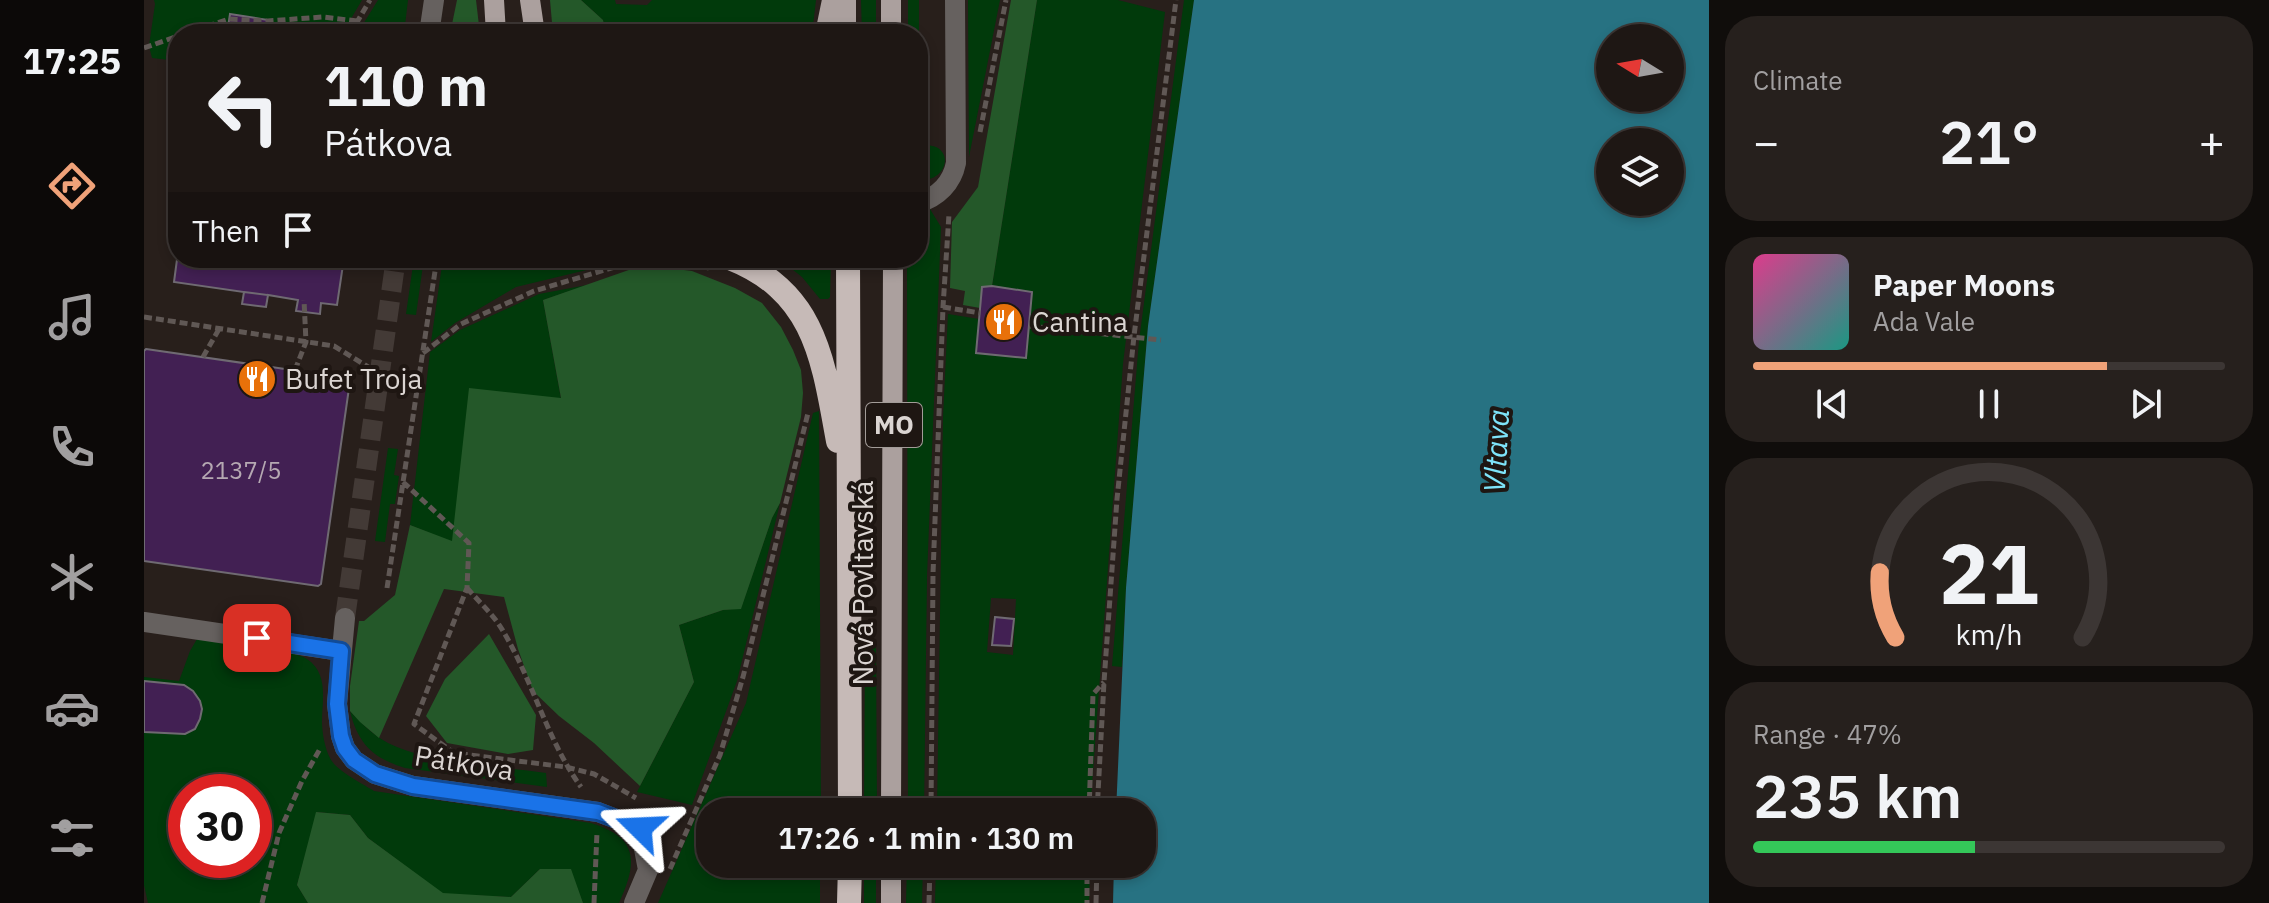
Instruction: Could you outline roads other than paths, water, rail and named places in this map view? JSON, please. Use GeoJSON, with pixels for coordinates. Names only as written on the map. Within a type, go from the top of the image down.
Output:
{"type":"FeatureCollection","features":[{"type":"Feature","properties":{"kind":"highway"},"geometry":{"type":"LineString","coordinates":[[741,268],[756,271],[781,291],[811,329],[825,373],[849,502]]}},
{"type":"Feature","properties":{"kind":"highway","name":"Nová Povltavská"},"geometry":{"type":"LineString","coordinates":[[848,268],[850,798]]}},
{"type":"Feature","properties":{"kind":"highway"},"geometry":{"type":"LineString","coordinates":[[849,903],[850,878]]}},
{"type":"Feature","properties":{"kind":"main road"},"geometry":{"type":"LineString","coordinates":[[494,0],[495,24]]}},
{"type":"Feature","properties":{"kind":"main road"},"geometry":{"type":"LineString","coordinates":[[530,0],[534,24]]}},
{"type":"Feature","properties":{"kind":"main road"},"geometry":{"type":"LineString","coordinates":[[827,24],[832,0]]}},
{"type":"Feature","properties":{"kind":"main road"},"geometry":{"type":"LineString","coordinates":[[846,0],[846,24]]}},
{"type":"Feature","properties":{"kind":"main road"},"geometry":{"type":"LineString","coordinates":[[891,0],[891,24]]}},
{"type":"Feature","properties":{"kind":"main road","name":"Nová Povltavská"},"geometry":{"type":"LineString","coordinates":[[891,798],[893,268]]}},
{"type":"Feature","properties":{"kind":"main road"},"geometry":{"type":"LineString","coordinates":[[891,878],[891,903]]}},
{"type":"Feature","properties":{"kind":"street"},"geometry":{"type":"LineString","coordinates":[[430,24],[434,0]]}},
{"type":"Feature","properties":{"kind":"street"},"geometry":{"type":"LineString","coordinates":[[928,198],[947,185],[956,163],[955,0]]}},
{"type":"Feature","properties":{"kind":"street"},"geometry":{"type":"LineString","coordinates":[[144,622],[341,651],[345,618]]}},
{"type":"Feature","properties":{"kind":"street","name":"Pátkova"},"geometry":{"type":"LineString","coordinates":[[341,651],[337,704],[341,736],[354,760],[375,774],[413,786],[598,812],[640,828],[648,870],[634,903]]}},
{"type":"Feature","properties":{"kind":"water","name":"Vltava"},"geometry":{"type":"Polygon","coordinates":[[[1194,0],[1709,0],[1709,903],[1113,903],[1114,878],[1156,878],[1156,798],[1117,798],[1126,588],[1148,326],[1194,0]]]}},
{"type":"Feature","properties":{"kind":"tunnel"},"geometry":{"type":"LineString","coordinates":[[345,618],[395,268]]}},
{"type":"Feature","properties":{"kind":"place","name":"Cantina"},"geometry":{"type":"Point","coordinates":[1004,322]}},
{"type":"Feature","properties":{"kind":"place","name":"Bufet Troja"},"geometry":{"type":"Point","coordinates":[257,379]}}]}
